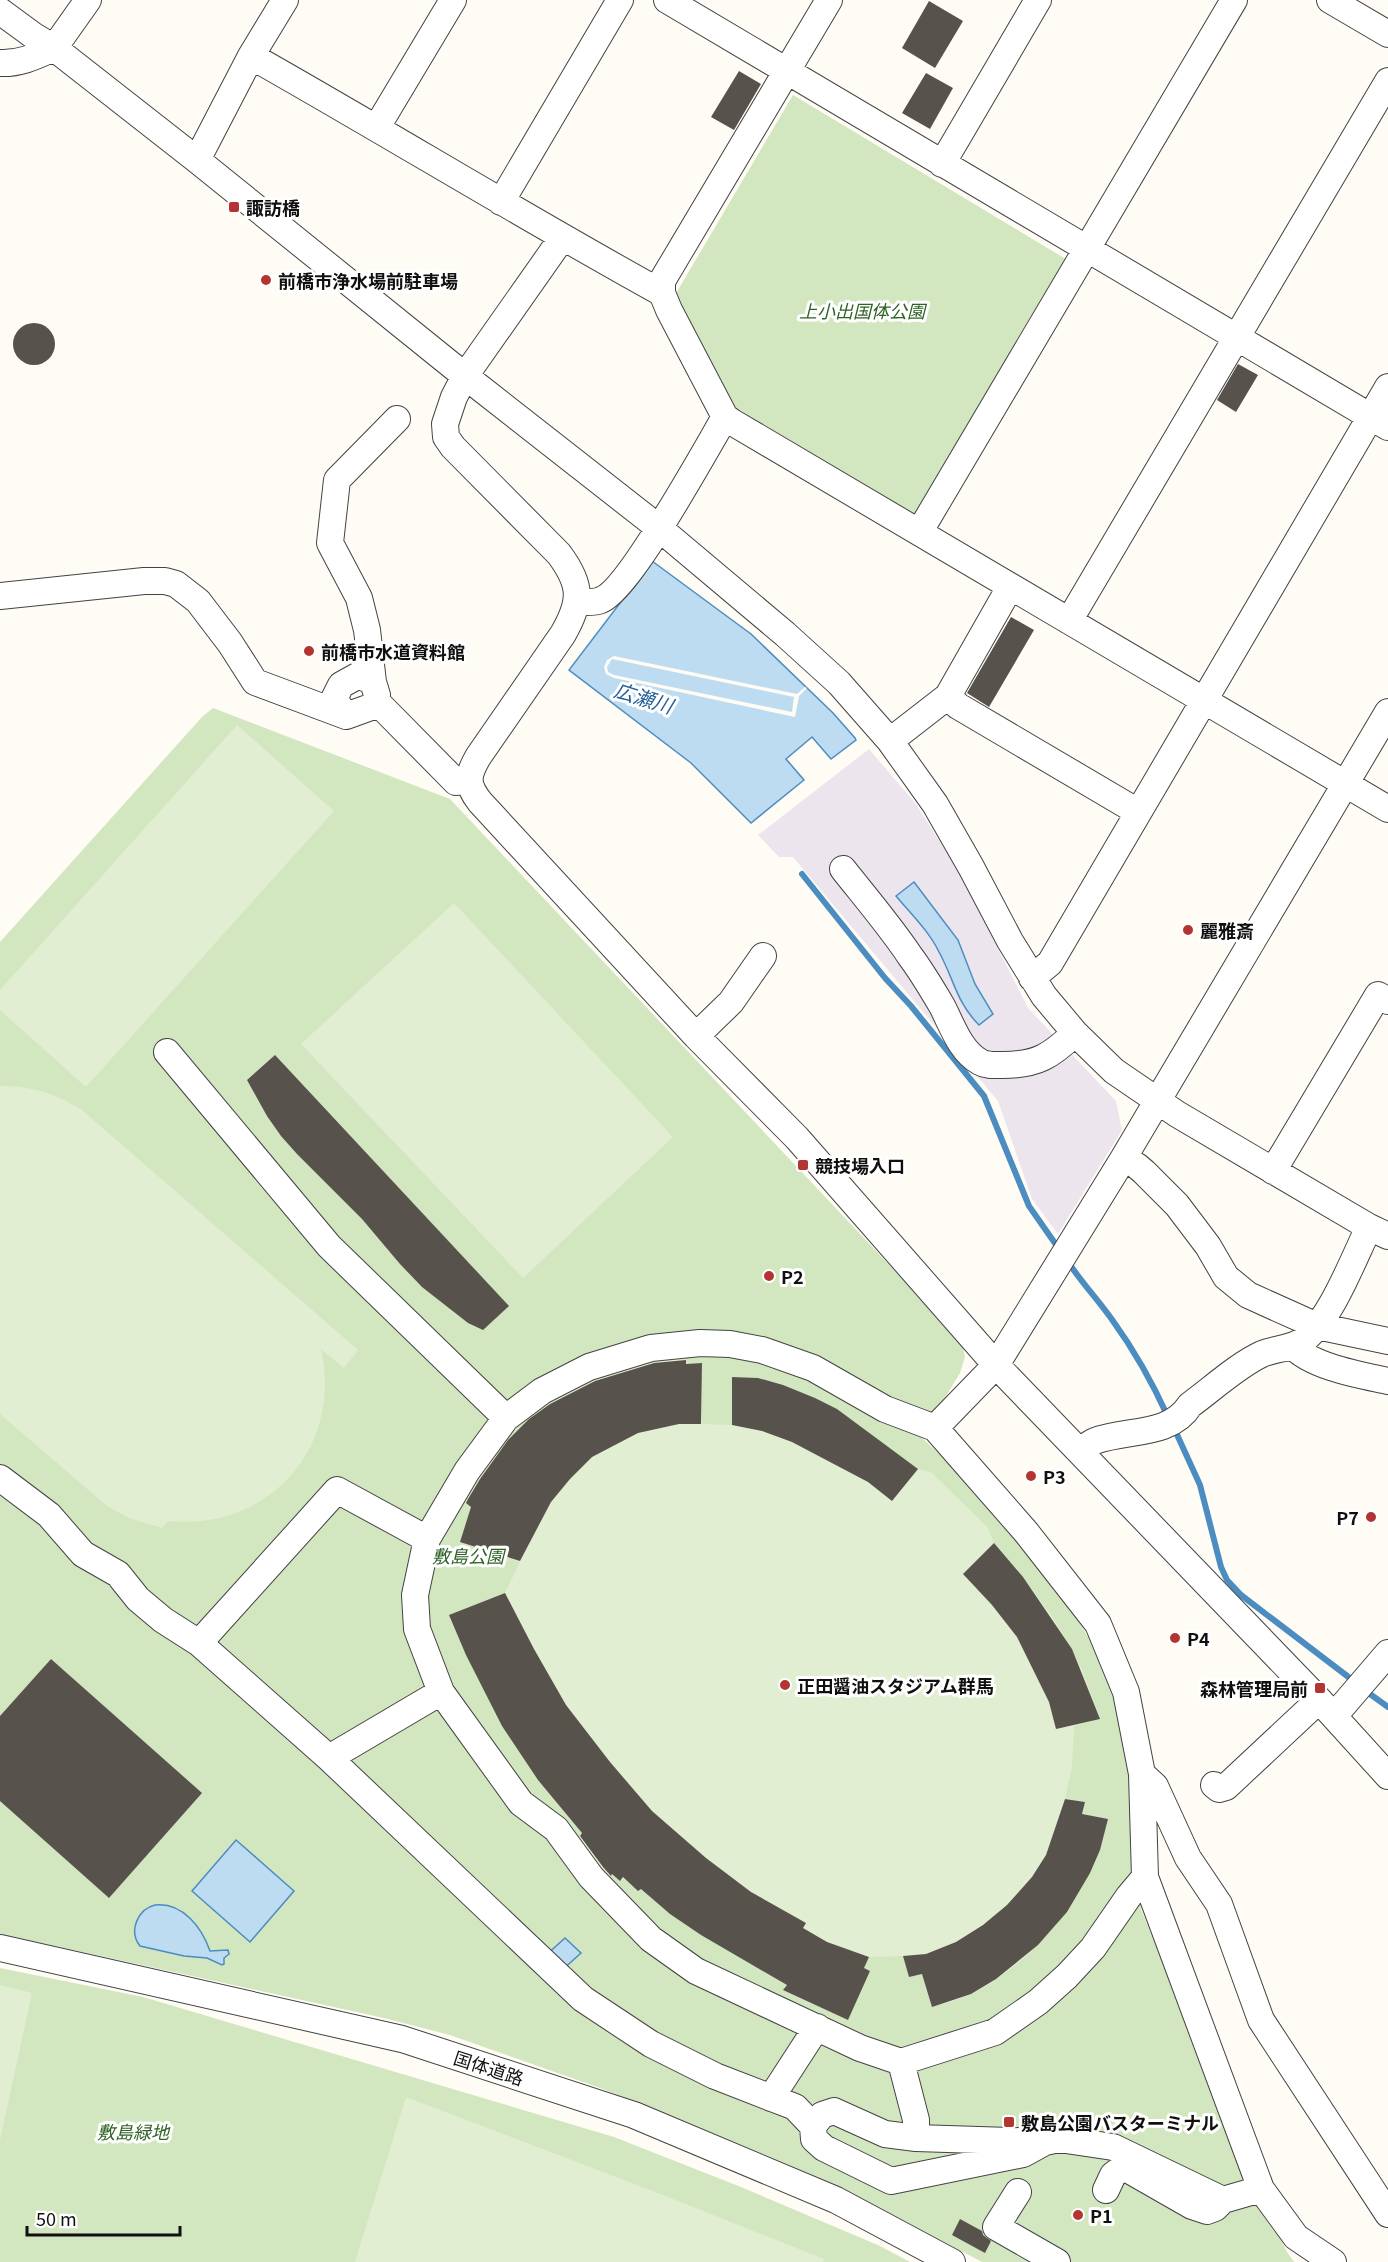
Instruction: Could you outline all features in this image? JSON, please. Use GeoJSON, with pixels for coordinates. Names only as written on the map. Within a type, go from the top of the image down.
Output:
{"type":"FeatureCollection","features":[{"type":"Feature","properties":{"kind":"street"},"geometry":{"type":"LineString","coordinates":[[0,63],[12,63],[32,58],[54,48],[88,0]]}},
{"type":"Feature","properties":{"kind":"street"},"geometry":{"type":"LineString","coordinates":[[197,160],[251,57],[285,0]]}},
{"type":"Feature","properties":{"kind":"street"},"geometry":{"type":"LineString","coordinates":[[377,127],[453,0]]}},
{"type":"Feature","properties":{"kind":"street"},"geometry":{"type":"LineString","coordinates":[[501,201],[620,0]]}},
{"type":"Feature","properties":{"kind":"street"},"geometry":{"type":"LineString","coordinates":[[668,0],[1379,422]]}},
{"type":"Feature","properties":{"kind":"street"},"geometry":{"type":"LineString","coordinates":[[829,0],[662,280],[662,293],[669,310],[725,417],[1388,809]]}},
{"type":"Feature","properties":{"kind":"street"},"geometry":{"type":"LineString","coordinates":[[942,164],[1038,0]]}},
{"type":"Feature","properties":{"kind":"street"},"geometry":{"type":"LineString","coordinates":[[920,531],[1234,0]]}},
{"type":"Feature","properties":{"kind":"street"},"geometry":{"type":"LineString","coordinates":[[1330,0],[1388,34]]}},
{"type":"Feature","properties":{"kind":"street"},"geometry":{"type":"LineString","coordinates":[[0,11],[54,48],[197,160],[465,376],[659,528],[839,683],[891,741],[935,804],[1032,978],[1075,1033],[1114,1071],[1156,1101],[1378,1232],[1326,1314],[1304,1340],[1293,1346],[1255,1358],[1177,1416],[1154,1429],[1095,1441],[1080,1452]]}},
{"type":"Feature","properties":{"kind":"street"},"geometry":{"type":"LineString","coordinates":[[251,57],[377,127],[562,238],[662,293]]}},
{"type":"Feature","properties":{"kind":"street"},"geometry":{"type":"LineString","coordinates":[[1069,621],[1388,81]]}},
{"type":"Feature","properties":{"kind":"street"},"geometry":{"type":"LineString","coordinates":[[562,238],[465,376],[448,410],[445,424],[446,436],[468,462],[559,554],[572,575],[578,602],[574,615],[563,634],[478,757],[470,774],[470,787],[480,802],[696,1036],[797,1138],[996,1365],[1326,1708],[1388,1776]]}},
{"type":"Feature","properties":{"kind":"street"},"geometry":{"type":"LineString","coordinates":[[1032,978],[1050,963],[1204,700],[1379,422],[1388,387]]}},
{"type":"Feature","properties":{"kind":"street"},"geometry":{"type":"LineString","coordinates":[[578,602],[601,601],[608,596],[641,556],[725,417]]}},
{"type":"Feature","properties":{"kind":"street"},"geometry":{"type":"LineString","coordinates":[[376,693],[367,630],[359,598],[330,543],[337,480],[397,419]]}},
{"type":"Feature","properties":{"kind":"street"},"geometry":{"type":"LineString","coordinates":[[0,596],[144,580],[176,584],[198,601],[255,682],[346,716]]}},
{"type":"Feature","properties":{"kind":"street"},"geometry":{"type":"LineString","coordinates":[[891,741],[948,696],[1010,587]]}},
{"type":"Feature","properties":{"kind":"street"},"geometry":{"type":"LineString","coordinates":[[346,716],[334,699],[341,685],[359,675],[456,782]]}},
{"type":"Feature","properties":{"kind":"street"},"geometry":{"type":"LineString","coordinates":[[346,716],[376,693]]}},
{"type":"Feature","properties":{"kind":"street"},"geometry":{"type":"LineString","coordinates":[[948,696],[958,706],[1138,812]]}},
{"type":"Feature","properties":{"kind":"street"},"geometry":{"type":"LineString","coordinates":[[935,1428],[996,1365],[1078,1232],[1388,712]]}},
{"type":"Feature","properties":{"kind":"street"},"geometry":{"type":"LineString","coordinates":[[843,869],[911,957],[955,1033],[974,1058],[991,1065],[1024,1065],[1036,1062],[1052,1053],[1075,1033]]}},
{"type":"Feature","properties":{"kind":"street"},"geometry":{"type":"LineString","coordinates":[[696,1036],[731,1002],[763,956]]}},
{"type":"Feature","properties":{"kind":"street"},"geometry":{"type":"LineString","coordinates":[[1273,1171],[1385,991]]}},
{"type":"Feature","properties":{"kind":"street"},"geometry":{"type":"LineString","coordinates":[[167,1052],[329,1246],[506,1418]]}},
{"type":"Feature","properties":{"kind":"street"},"geometry":{"type":"LineString","coordinates":[[1137,1166],[1177,1205],[1208,1246],[1226,1277],[1248,1295],[1317,1326],[1388,1341]]}},
{"type":"Feature","properties":{"kind":"street"},"geometry":{"type":"LineString","coordinates":[[1145,1877],[1093,1948],[1067,1976],[1038,2002],[995,2032],[901,2062],[860,2048],[777,2010],[696,1971],[651,1940],[591,1877],[556,1829],[521,1803],[441,1692],[417,1629],[415,1595],[427,1539],[467,1471],[506,1418],[542,1391],[589,1367],[651,1348],[700,1343],[730,1344],[762,1350],[839,1382],[885,1409],[935,1428],[1026,1532],[1098,1624],[1126,1692],[1142,1774],[1145,1877],[1260,2189],[1296,2237],[1333,2262]]}},
{"type":"Feature","properties":{"kind":"street"},"geometry":{"type":"LineString","coordinates":[[1293,1346],[1300,1354],[1326,1365],[1388,1381]]}},
{"type":"Feature","properties":{"kind":"street"},"geometry":{"type":"LineString","coordinates":[[0,1478],[49,1515],[83,1554],[118,1574],[138,1599],[163,1620],[199,1643],[329,1758],[583,1999],[651,2044],[715,2076],[795,2106],[813,2126],[814,2139],[824,2148],[891,2181],[1023,2154],[1044,2142]]}},
{"type":"Feature","properties":{"kind":"street"},"geometry":{"type":"LineString","coordinates":[[199,1643],[337,1490],[427,1539]]}},
{"type":"Feature","properties":{"kind":"street"},"geometry":{"type":"LineString","coordinates":[[1214,1785],[1219,1789],[1226,1787],[1326,1708],[1388,1653]]}},
{"type":"Feature","properties":{"kind":"street"},"geometry":{"type":"LineString","coordinates":[[329,1758],[441,1692]]}},
{"type":"Feature","properties":{"kind":"street"},"geometry":{"type":"LineString","coordinates":[[1142,1774],[1155,1786],[1188,1858],[1219,1904],[1261,2020],[1388,2214]]}},
{"type":"Feature","properties":{"kind":"street","name":"国体道路"},"geometry":{"type":"LineString","coordinates":[[0,1948],[260,2005],[413,2042],[634,2115],[836,2200],[952,2262]]}},
{"type":"Feature","properties":{"kind":"street"},"geometry":{"type":"LineString","coordinates":[[771,2098],[817,2027]]}},
{"type":"Feature","properties":{"kind":"street"},"geometry":{"type":"LineString","coordinates":[[901,2062],[916,2120],[916,2138]]}},
{"type":"Feature","properties":{"kind":"street"},"geometry":{"type":"LineString","coordinates":[[813,2126],[822,2115],[834,2111],[895,2139],[903,2148],[901,2165],[888,2174],[891,2181]]}},
{"type":"Feature","properties":{"kind":"street"},"geometry":{"type":"LineString","coordinates":[[885,2134],[916,2138],[1044,2142],[1059,2139],[1113,2147],[1223,2200]]}},
{"type":"Feature","properties":{"kind":"street"},"geometry":{"type":"LineString","coordinates":[[1113,2147],[1101,2187],[1122,2168],[1192,2206],[1207,2211],[1215,2208],[1223,2200],[1260,2189]]}},
{"type":"Feature","properties":{"kind":"street"},"geometry":{"type":"LineString","coordinates":[[1018,2192],[996,2227],[1057,2262]]}},
{"type":"Feature","properties":{"kind":"shaded area"},"geometry":{"type":"Polygon","coordinates":[[[869,749],[916,804],[959,872],[1028,1008],[1116,1101],[1122,1130],[1058,1234],[1032,1199],[998,1101],[793,857],[779,857],[758,835],[869,749]]]}},
{"type":"Feature","properties":{"kind":"green space","name":"上小出国体公園"},"geometry":{"type":"Polygon","coordinates":[[[793,95],[1069,261],[919,519],[733,406],[675,295],[793,95]]]}},
{"type":"Feature","properties":{"kind":"green space","name":"敷島公園"},"geometry":{"type":"Polygon","coordinates":[[[213,708],[450,799],[962,1342],[965,1357],[960,1373],[921,1437],[967,1480],[1053,1579],[1097,1652],[1115,1690],[1133,1786],[1133,1822],[1141,1909],[1243,2163],[1294,2262],[982,2262],[901,2219],[765,2156],[603,2089],[450,2035],[384,2018],[0,1934],[0,942],[202,717],[213,708]]]}},
{"type":"Feature","properties":{"kind":"green space"},"geometry":{"type":"Polygon","coordinates":[[[237,725],[334,811],[86,1087],[0,1010],[0,990],[237,725]]]}},
{"type":"Feature","properties":{"kind":"green space"},"geometry":{"type":"Polygon","coordinates":[[[454,903],[673,1137],[523,1278],[301,1044],[454,903]]]}},
{"type":"Feature","properties":{"kind":"green space"},"geometry":{"type":"Polygon","coordinates":[[[0,1086],[22,1087],[43,1092],[63,1099],[82,1110],[358,1350],[344,1368],[321,1349],[325,1385],[321,1419],[309,1450],[291,1476],[267,1497],[238,1512],[204,1521],[168,1521],[162,1528],[129,1518],[107,1506],[0,1414],[0,1086]]]}},
{"type":"Feature","properties":{"kind":"green space","name":"正田醤油スタジアム群馬"},"geometry":{"type":"Polygon","coordinates":[[[685,1354],[687,1364],[702,1363],[702,1424],[732,1425],[732,1377],[758,1378],[837,1409],[918,1469],[931,1472],[988,1528],[994,1543],[1053,1618],[1083,1672],[1100,1719],[1074,1726],[1072,1768],[1065,1798],[1085,1802],[1082,1814],[1108,1819],[1093,1863],[1072,1903],[1045,1938],[1001,1976],[981,1989],[957,2000],[932,2007],[922,1974],[909,1977],[903,1956],[869,1957],[864,1968],[870,1971],[848,2020],[783,1990],[787,1984],[693,1929],[641,1889],[638,1891],[624,1878],[620,1881],[612,1874],[607,1880],[598,1872],[602,1867],[577,1838],[582,1833],[523,1756],[506,1729],[476,1674],[449,1615],[505,1593],[520,1562],[460,1542],[466,1524],[483,1529],[489,1517],[466,1503],[494,1458],[511,1438],[550,1403],[596,1376],[637,1363],[685,1354]]]}},
{"type":"Feature","properties":{"kind":"green space","name":"敷島緑地"},"geometry":{"type":"Polygon","coordinates":[[[0,1968],[143,1997],[614,2137],[741,2187],[880,2246],[910,2262],[0,2262],[0,1968]]]}},
{"type":"Feature","properties":{"kind":"green space"},"geometry":{"type":"Polygon","coordinates":[[[0,1985],[32,1993],[0,2140],[0,1985]]]}},
{"type":"Feature","properties":{"kind":"green space"},"geometry":{"type":"Polygon","coordinates":[[[406,2097],[658,2193],[824,2259],[823,2262],[355,2262],[406,2097]]]}},
{"type":"Feature","properties":{"kind":"water","name":"広瀬川"},"geometry":{"type":"Polygon","coordinates":[[[652,561],[751,634],[833,713],[856,740],[831,759],[812,737],[786,759],[804,780],[751,823],[691,763],[569,670],[652,561]]]}},
{"type":"Feature","properties":{"kind":"water"},"geometry":{"type":"Polygon","coordinates":[[[914,882],[958,940],[975,984],[993,1014],[979,1025],[960,999],[935,944],[896,896],[914,882]]]}},
{"type":"Feature","properties":{"kind":"water"},"geometry":{"type":"Polygon","coordinates":[[[236,1840],[294,1891],[250,1942],[192,1891],[236,1840]]]}},
{"type":"Feature","properties":{"kind":"water"},"geometry":{"type":"Polygon","coordinates":[[[155,1905],[165,1905],[183,1912],[202,1934],[210,1951],[228,1950],[229,1954],[224,1958],[224,1964],[207,1958],[184,1956],[140,1946],[135,1934],[137,1921],[144,1911],[155,1905]]]}},
{"type":"Feature","properties":{"kind":"water"},"geometry":{"type":"Polygon","coordinates":[[[565,1938],[581,1953],[561,1971],[544,1957],[565,1938]]]}},
{"type":"Feature","properties":{"kind":"pier"},"geometry":{"type":"Polygon","coordinates":[[[614,656],[797,694],[805,687],[807,688],[799,696],[795,717],[614,678],[606,674],[604,667],[607,660],[614,656]],[[612,659],[607,667],[608,672],[614,675],[792,712],[794,697],[612,659]]]}},
{"type":"Feature","properties":{"kind":"building"},"geometry":{"type":"Polygon","coordinates":[[[929,1],[963,21],[935,68],[902,48],[929,1]]]}},
{"type":"Feature","properties":{"kind":"building"},"geometry":{"type":"Polygon","coordinates":[[[739,71],[761,84],[734,130],[711,117],[739,71]]]}},
{"type":"Feature","properties":{"kind":"building"},"geometry":{"type":"Polygon","coordinates":[[[926,73],[953,88],[930,129],[902,113],[926,73]]]}},
{"type":"Feature","properties":{"kind":"building"},"geometry":{"type":"Polygon","coordinates":[[[34,323],[49,329],[55,344],[49,359],[34,365],[19,359],[13,344],[19,329],[34,323]]]}},
{"type":"Feature","properties":{"kind":"building"},"geometry":{"type":"Polygon","coordinates":[[[1238,364],[1258,375],[1236,412],[1217,400],[1238,364]]]}},
{"type":"Feature","properties":{"kind":"building"},"geometry":{"type":"Polygon","coordinates":[[[1011,617],[1034,630],[989,707],[967,693],[1011,617]]]}},
{"type":"Feature","properties":{"kind":"building"},"geometry":{"type":"Polygon","coordinates":[[[275,1055],[509,1306],[483,1330],[468,1323],[422,1287],[362,1219],[281,1136],[247,1080],[275,1055]]]}},
{"type":"Feature","properties":{"kind":"building"},"geometry":{"type":"Polygon","coordinates":[[[686,1360],[686,1364],[702,1363],[701,1424],[679,1424],[638,1433],[592,1457],[551,1502],[520,1561],[460,1542],[471,1507],[466,1503],[468,1499],[508,1440],[529,1419],[550,1404],[595,1381],[654,1363],[686,1360]]]}},
{"type":"Feature","properties":{"kind":"building"},"geometry":{"type":"Polygon","coordinates":[[[732,1377],[758,1378],[815,1398],[837,1409],[918,1469],[892,1501],[868,1482],[792,1442],[762,1431],[732,1425],[732,1377]]]}},
{"type":"Feature","properties":{"kind":"building"},"geometry":{"type":"Polygon","coordinates":[[[994,1543],[1023,1577],[1072,1649],[1100,1719],[1056,1729],[1049,1702],[1017,1637],[992,1605],[963,1574],[994,1543]]]}},
{"type":"Feature","properties":{"kind":"building"},"geometry":{"type":"Polygon","coordinates":[[[505,1593],[566,1705],[652,1811],[706,1858],[751,1892],[806,1923],[803,1928],[827,1942],[869,1957],[864,1968],[870,1971],[848,2020],[783,1990],[787,1985],[701,1935],[670,1914],[641,1889],[638,1891],[623,1877],[620,1881],[612,1874],[611,1876],[603,1867],[580,1836],[582,1833],[538,1780],[502,1726],[466,1655],[449,1615],[505,1593]]]}},
{"type":"Feature","properties":{"kind":"building"},"geometry":{"type":"Polygon","coordinates":[[[51,1659],[202,1793],[109,1898],[0,1801],[0,1716],[51,1659]]]}},
{"type":"Feature","properties":{"kind":"building"},"geometry":{"type":"Polygon","coordinates":[[[1065,1799],[1085,1802],[1082,1814],[1108,1819],[1100,1850],[1090,1873],[1067,1912],[1038,1945],[996,1979],[971,1994],[932,2007],[922,1974],[909,1977],[903,1956],[926,1954],[956,1942],[983,1925],[1007,1905],[1032,1877],[1046,1855],[1065,1799]]]}},
{"type":"Feature","properties":{"kind":"building"},"geometry":{"type":"Polygon","coordinates":[[[960,2219],[982,2231],[983,2235],[991,2241],[985,2253],[952,2235],[960,2219]]]}},
{"type":"Feature","properties":{"kind":"waterway"},"geometry":{"type":"LineString","coordinates":[[802,874],[984,1096],[1029,1206],[1059,1249]]}},
{"type":"Feature","properties":{"kind":"waterway"},"geometry":{"type":"LineString","coordinates":[[1068,1262],[1128,1344],[1150,1380],[1168,1417]]}},
{"type":"Feature","properties":{"kind":"waterway"},"geometry":{"type":"LineString","coordinates":[[1174,1428],[1200,1485],[1221,1567],[1227,1580],[1241,1595],[1355,1682]]}},
{"type":"Feature","properties":{"kind":"waterway"},"geometry":{"type":"LineString","coordinates":[[1363,1689],[1388,1707]]}},
{"type":"Feature","properties":{"kind":"place","name":"諏訪橋"},"geometry":{"type":"Point","coordinates":[234,207]}},
{"type":"Feature","properties":{"kind":"place","name":"前橋市浄水場前駐車場"},"geometry":{"type":"Point","coordinates":[266,280]}},
{"type":"Feature","properties":{"kind":"place","name":"前橋市水道資料館"},"geometry":{"type":"Point","coordinates":[309,651]}},
{"type":"Feature","properties":{"kind":"place","name":"麗雅斎"},"geometry":{"type":"Point","coordinates":[1188,930]}},
{"type":"Feature","properties":{"kind":"place","name":"競技場入口"},"geometry":{"type":"Point","coordinates":[803,1165]}},
{"type":"Feature","properties":{"kind":"place","name":"P2"},"geometry":{"type":"Point","coordinates":[769,1276]}},
{"type":"Feature","properties":{"kind":"place","name":"P3"},"geometry":{"type":"Point","coordinates":[1031,1476]}},
{"type":"Feature","properties":{"kind":"place","name":"P7"},"geometry":{"type":"Point","coordinates":[1371,1517]}},
{"type":"Feature","properties":{"kind":"place","name":"P4"},"geometry":{"type":"Point","coordinates":[1175,1638]}},
{"type":"Feature","properties":{"kind":"place","name":"正田醤油スタジアム群馬"},"geometry":{"type":"Point","coordinates":[785,1685]}},
{"type":"Feature","properties":{"kind":"place","name":"森林管理局前"},"geometry":{"type":"Point","coordinates":[1320,1688]}},
{"type":"Feature","properties":{"kind":"place","name":"敷島公園バスターミナル"},"geometry":{"type":"Point","coordinates":[1009,2122]}},
{"type":"Feature","properties":{"kind":"place","name":"P1"},"geometry":{"type":"Point","coordinates":[1078,2215]}}]}
